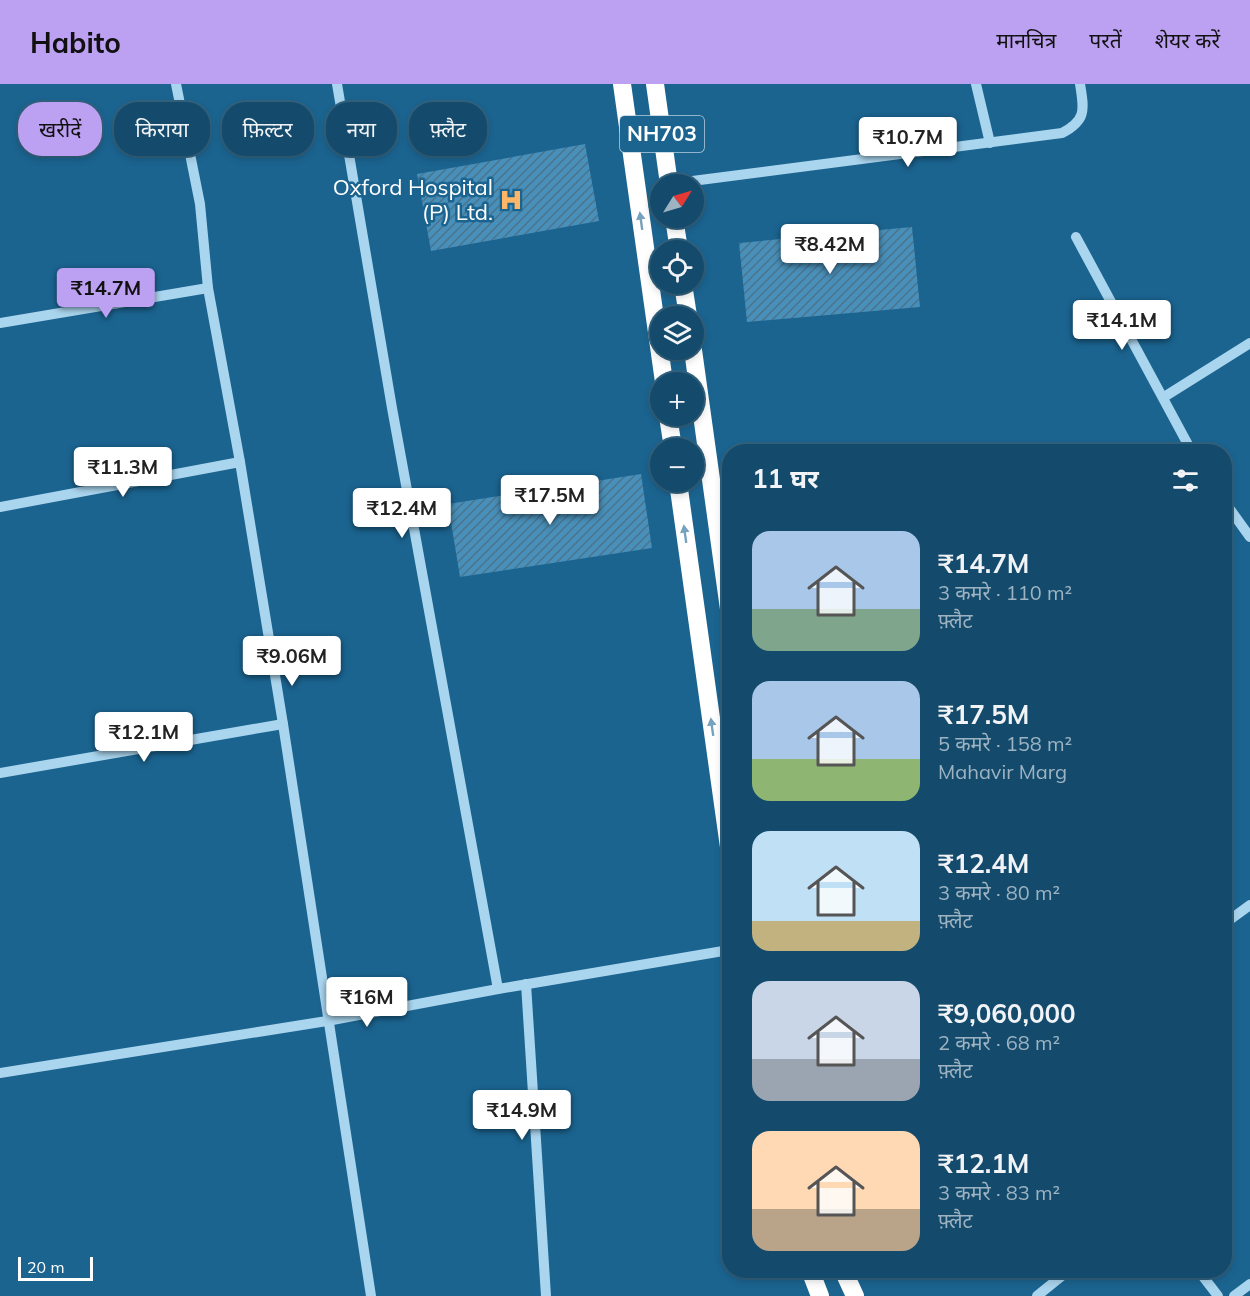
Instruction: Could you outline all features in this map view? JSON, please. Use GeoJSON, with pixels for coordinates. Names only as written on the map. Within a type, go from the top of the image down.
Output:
{"type":"FeatureCollection","features":[{"type":"Feature","properties":{"kind":"highway","name":"NH703"},"geometry":{"type":"LineString","coordinates":[[622,84],[663,372]]}},
{"type":"Feature","properties":{"kind":"highway","name":"NH703"},"geometry":{"type":"LineString","coordinates":[[655,84],[668,174]]}},
{"type":"Feature","properties":{"kind":"highway"},"geometry":{"type":"LineString","coordinates":[[694,360],[722,559]]}},
{"type":"Feature","properties":{"kind":"highway"},"geometry":{"type":"LineString","coordinates":[[679,492],[722,797]]}},
{"type":"Feature","properties":{"kind":"highway"},"geometry":{"type":"LineString","coordinates":[[813,1278],[820,1296]]}},
{"type":"Feature","properties":{"kind":"highway"},"geometry":{"type":"LineString","coordinates":[[847,1278],[855,1296]]}},
{"type":"Feature","properties":{"kind":"street"},"geometry":{"type":"LineString","coordinates":[[176,84],[200,204],[208,288],[284,724],[327,1021],[371,1296]]}},
{"type":"Feature","properties":{"kind":"street"},"geometry":{"type":"LineString","coordinates":[[337,84],[392,408],[498,989]]}},
{"type":"Feature","properties":{"kind":"street"},"geometry":{"type":"LineString","coordinates":[[976,84],[990,143]]}},
{"type":"Feature","properties":{"kind":"street"},"geometry":{"type":"LineString","coordinates":[[704,180],[1062,133],[1074,127],[1081,117],[1084,107],[1080,84]]}},
{"type":"Feature","properties":{"kind":"street"},"geometry":{"type":"LineString","coordinates":[[1076,237],[1188,444]]}},
{"type":"Feature","properties":{"kind":"street"},"geometry":{"type":"LineString","coordinates":[[0,323],[208,288]]}},
{"type":"Feature","properties":{"kind":"street"},"geometry":{"type":"LineString","coordinates":[[1164,398],[1250,343]]}},
{"type":"Feature","properties":{"kind":"street"},"geometry":{"type":"LineString","coordinates":[[0,507],[240,462]]}},
{"type":"Feature","properties":{"kind":"street"},"geometry":{"type":"LineString","coordinates":[[1232,512],[1250,537]]}},
{"type":"Feature","properties":{"kind":"street"},"geometry":{"type":"LineString","coordinates":[[0,773],[284,724]]}},
{"type":"Feature","properties":{"kind":"street"},"geometry":{"type":"LineString","coordinates":[[1232,918],[1250,905]]}},
{"type":"Feature","properties":{"kind":"street"},"geometry":{"type":"LineString","coordinates":[[0,1073],[327,1021],[722,951]]}},
{"type":"Feature","properties":{"kind":"street"},"geometry":{"type":"LineString","coordinates":[[526,984],[546,1296]]}},
{"type":"Feature","properties":{"kind":"street"},"geometry":{"type":"LineString","coordinates":[[1038,1296],[1059,1278]]}},
{"type":"Feature","properties":{"kind":"street"},"geometry":{"type":"LineString","coordinates":[[1202,1296],[1214,1292],[1204,1278]]}},
{"type":"Feature","properties":{"kind":"street"},"geometry":{"type":"LineString","coordinates":[[1234,1296],[1250,1284]]}},
{"type":"Feature","properties":{"kind":"building"},"geometry":{"type":"Polygon","coordinates":[[[585,144],[599,221],[431,251],[417,174],[585,144]]]}},
{"type":"Feature","properties":{"kind":"building"},"geometry":{"type":"Polygon","coordinates":[[[912,227],[920,307],[747,322],[739,243],[912,227]]]}},
{"type":"Feature","properties":{"kind":"building"},"geometry":{"type":"Polygon","coordinates":[[[641,474],[652,548],[460,577],[448,504],[641,474]]]}},
{"type":"Feature","properties":{"kind":"place","name":"Oxford Hospital (P) Ltd."},"geometry":{"type":"Point","coordinates":[511,200]}}]}
